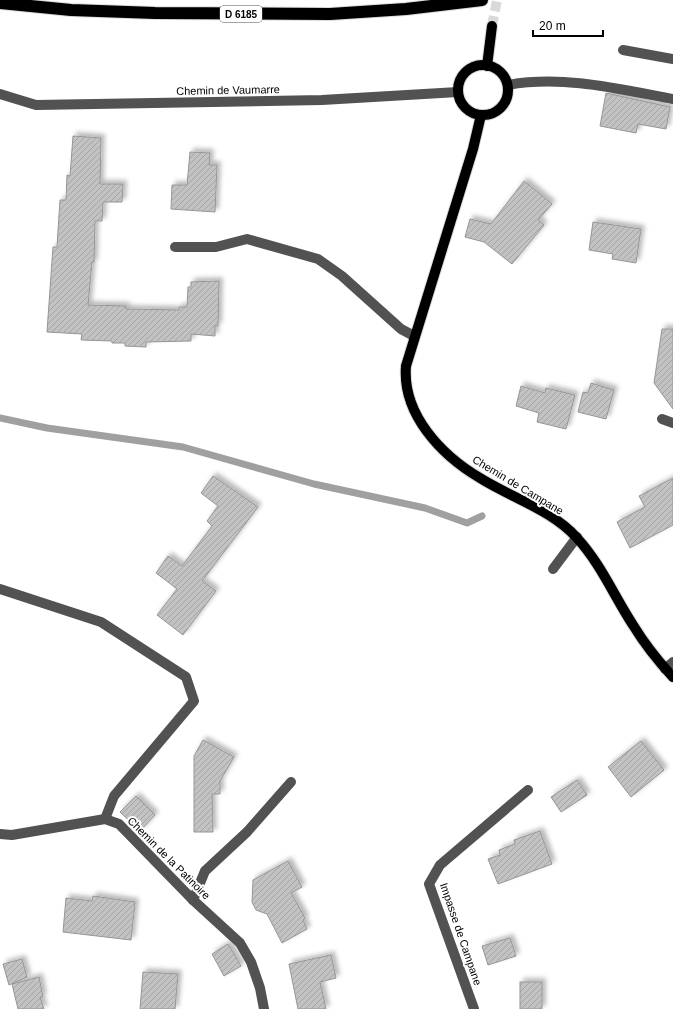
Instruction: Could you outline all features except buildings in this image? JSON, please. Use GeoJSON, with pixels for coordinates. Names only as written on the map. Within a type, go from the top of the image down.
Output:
{"type":"FeatureCollection","features":[{"type":"Feature","properties":{"kind":"highway","name":"D 6185"},"geometry":{"type":"LineString","coordinates":[[0,4],[71,10],[155,13],[330,14],[482,0]]}},
{"type":"Feature","properties":{"kind":"main road"},"geometry":{"type":"LineString","coordinates":[[487,66],[492,26]]}},
{"type":"Feature","properties":{"kind":"main road"},"geometry":{"type":"LineString","coordinates":[[478,66],[494,68],[500,72],[508,85],[508,95],[505,103],[498,110],[490,114],[481,115],[473,113],[465,108],[458,92],[460,83],[470,69],[478,66]]}},
{"type":"Feature","properties":{"kind":"main road","name":"Chemin de Campane"},"geometry":{"type":"LineString","coordinates":[[481,115],[473,149],[414,336],[406,366],[405,380],[413,409],[426,430],[461,466],[479,478],[546,514],[577,538],[611,586],[646,646],[673,677]]}},
{"type":"Feature","properties":{"kind":"street"},"geometry":{"type":"LineString","coordinates":[[622,50],[673,59]]}},
{"type":"Feature","properties":{"kind":"street"},"geometry":{"type":"LineString","coordinates":[[508,85],[541,81],[598,85],[673,99]]}},
{"type":"Feature","properties":{"kind":"street","name":"Chemin de Vaumarre"},"geometry":{"type":"LineString","coordinates":[[0,94],[36,105],[44,105],[322,100],[458,92]]}},
{"type":"Feature","properties":{"kind":"street"},"geometry":{"type":"LineString","coordinates":[[175,247],[216,247],[247,239],[318,259],[342,276],[401,328],[414,336]]}},
{"type":"Feature","properties":{"kind":"street"},"geometry":{"type":"LineString","coordinates":[[662,419],[673,423]]}},
{"type":"Feature","properties":{"kind":"street"},"geometry":{"type":"LineString","coordinates":[[553,569],[577,538]]}},
{"type":"Feature","properties":{"kind":"street"},"geometry":{"type":"LineString","coordinates":[[0,590],[101,622],[186,677],[194,701],[114,796],[105,819],[83,821],[12,834],[0,834]]}},
{"type":"Feature","properties":{"kind":"street"},"geometry":{"type":"LineString","coordinates":[[665,669],[673,662]]}},
{"type":"Feature","properties":{"kind":"street"},"geometry":{"type":"LineString","coordinates":[[193,900],[205,871],[247,832],[291,782]]}},
{"type":"Feature","properties":{"kind":"street","name":"Impasse de Campane"},"geometry":{"type":"LineString","coordinates":[[474,1009],[429,884],[440,865],[528,790]]}},
{"type":"Feature","properties":{"kind":"street","name":"Chemin de la Patinoire"},"geometry":{"type":"LineString","coordinates":[[105,819],[119,824],[193,900],[240,943],[251,962],[260,988],[264,1009]]}},
{"type":"Feature","properties":{"kind":"waterway"},"geometry":{"type":"LineString","coordinates":[[0,418],[47,428],[183,447],[314,484],[425,508],[467,523],[482,516]]}},
{"type":"Feature","properties":{"kind":"tunnel"},"geometry":{"type":"LineString","coordinates":[[492,26],[497,0]]}}]}
